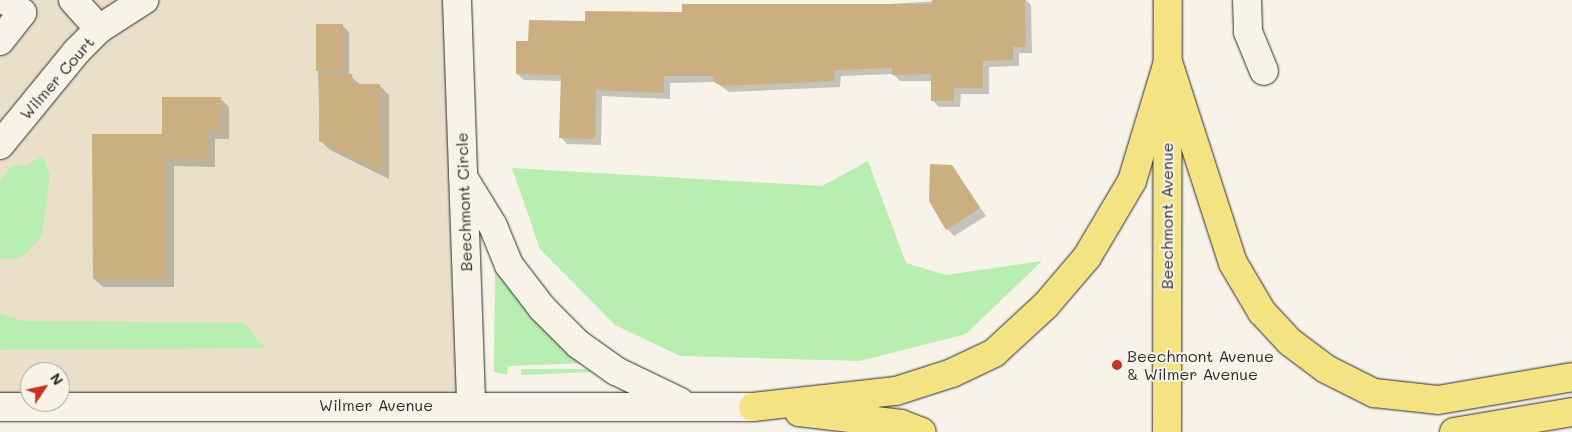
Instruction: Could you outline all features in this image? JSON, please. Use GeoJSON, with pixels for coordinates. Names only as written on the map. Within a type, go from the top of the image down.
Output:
{"type":"FeatureCollection","features":[{"type":"Feature","properties":{"kind":"highway","name":"Beechmont Avenue"},"geometry":{"type":"LineString","coordinates":[[1167,432],[1168,0]]}},
{"type":"Feature","properties":{"kind":"highway"},"geometry":{"type":"LineString","coordinates":[[1168,62],[1233,263],[1262,312],[1290,342],[1326,369],[1374,393],[1438,400],[1572,378]]}},
{"type":"Feature","properties":{"kind":"highway"},"geometry":{"type":"LineString","coordinates":[[753,407],[896,391],[952,373],[994,353],[1046,306],[1087,257],[1132,180],[1168,62]]}},
{"type":"Feature","properties":{"kind":"highway"},"geometry":{"type":"LineString","coordinates":[[753,407],[901,424],[922,432]]}},
{"type":"Feature","properties":{"kind":"highway"},"geometry":{"type":"LineString","coordinates":[[1454,432],[1572,412]]}},
{"type":"Feature","properties":{"kind":"street"},"geometry":{"type":"LineString","coordinates":[[0,41],[22,13],[6,0]]}},
{"type":"Feature","properties":{"kind":"street"},"geometry":{"type":"LineString","coordinates":[[73,0],[100,29]]}},
{"type":"Feature","properties":{"kind":"street","name":"Wilmer Court"},"geometry":{"type":"LineString","coordinates":[[0,145],[100,29],[144,0]]}},
{"type":"Feature","properties":{"kind":"street","name":"Beechmont Circle"},"geometry":{"type":"LineString","coordinates":[[457,0],[471,405]]}},
{"type":"Feature","properties":{"kind":"street"},"geometry":{"type":"LineString","coordinates":[[1248,0],[1248,32],[1264,72]]}},
{"type":"Feature","properties":{"kind":"street"},"geometry":{"type":"LineString","coordinates":[[463,177],[494,226],[509,265],[542,308],[578,344],[616,372],[688,406]]}},
{"type":"Feature","properties":{"kind":"street","name":"Wilmer Avenue"},"geometry":{"type":"LineString","coordinates":[[0,407],[471,405],[753,407]]}},
{"type":"Feature","properties":{"kind":"shaded area"},"geometry":{"type":"Polygon","coordinates":[[[0,0],[457,0],[471,405],[70,407],[70,362],[20,362],[20,407],[0,407],[0,0]]]}},
{"type":"Feature","properties":{"kind":"green space"},"geometry":{"type":"Polygon","coordinates":[[[43,156],[50,175],[42,237],[21,258],[0,259],[0,181],[12,165],[25,166],[43,156]]]}},
{"type":"Feature","properties":{"kind":"green space"},"geometry":{"type":"Polygon","coordinates":[[[868,161],[906,263],[946,275],[1042,261],[966,334],[860,361],[680,356],[615,325],[540,249],[512,168],[822,186],[868,161]]]}},
{"type":"Feature","properties":{"kind":"green space"},"geometry":{"type":"Polygon","coordinates":[[[495,265],[588,363],[508,366],[507,375],[494,372],[495,265]]]}},
{"type":"Feature","properties":{"kind":"green space"},"geometry":{"type":"Polygon","coordinates":[[[0,314],[24,321],[244,323],[265,348],[0,350],[0,314]]]}},
{"type":"Feature","properties":{"kind":"green space"},"geometry":{"type":"Polygon","coordinates":[[[521,369],[587,369],[593,372],[521,375],[521,369]]]}},
{"type":"Feature","properties":{"kind":"building"},"geometry":{"type":"Polygon","coordinates":[[[932,0],[1025,0],[1026,47],[1013,47],[1013,60],[983,61],[983,88],[954,88],[954,101],[931,101],[931,74],[892,75],[892,68],[835,70],[834,81],[722,86],[714,82],[714,76],[664,76],[664,93],[596,90],[595,139],[559,138],[561,75],[516,74],[516,41],[528,41],[529,20],[585,21],[585,11],[682,12],[682,4],[932,4],[932,0]]]}},
{"type":"Feature","properties":{"kind":"building"},"geometry":{"type":"Polygon","coordinates":[[[316,24],[343,24],[343,71],[316,71],[316,24]]]}},
{"type":"Feature","properties":{"kind":"building"},"geometry":{"type":"Polygon","coordinates":[[[320,73],[352,74],[353,84],[380,84],[381,171],[319,141],[320,73]]]}},
{"type":"Feature","properties":{"kind":"building"},"geometry":{"type":"Polygon","coordinates":[[[162,97],[221,97],[220,131],[207,131],[207,159],[165,158],[166,279],[93,279],[92,134],[162,134],[162,97]]]}},
{"type":"Feature","properties":{"kind":"building"},"geometry":{"type":"Polygon","coordinates":[[[930,164],[952,165],[980,208],[946,230],[929,201],[930,164]]]}},
{"type":"Feature","properties":{"kind":"place","name":"Beechmont Avenue & Wilmer Avenue"},"geometry":{"type":"Point","coordinates":[1117,365]}}]}
